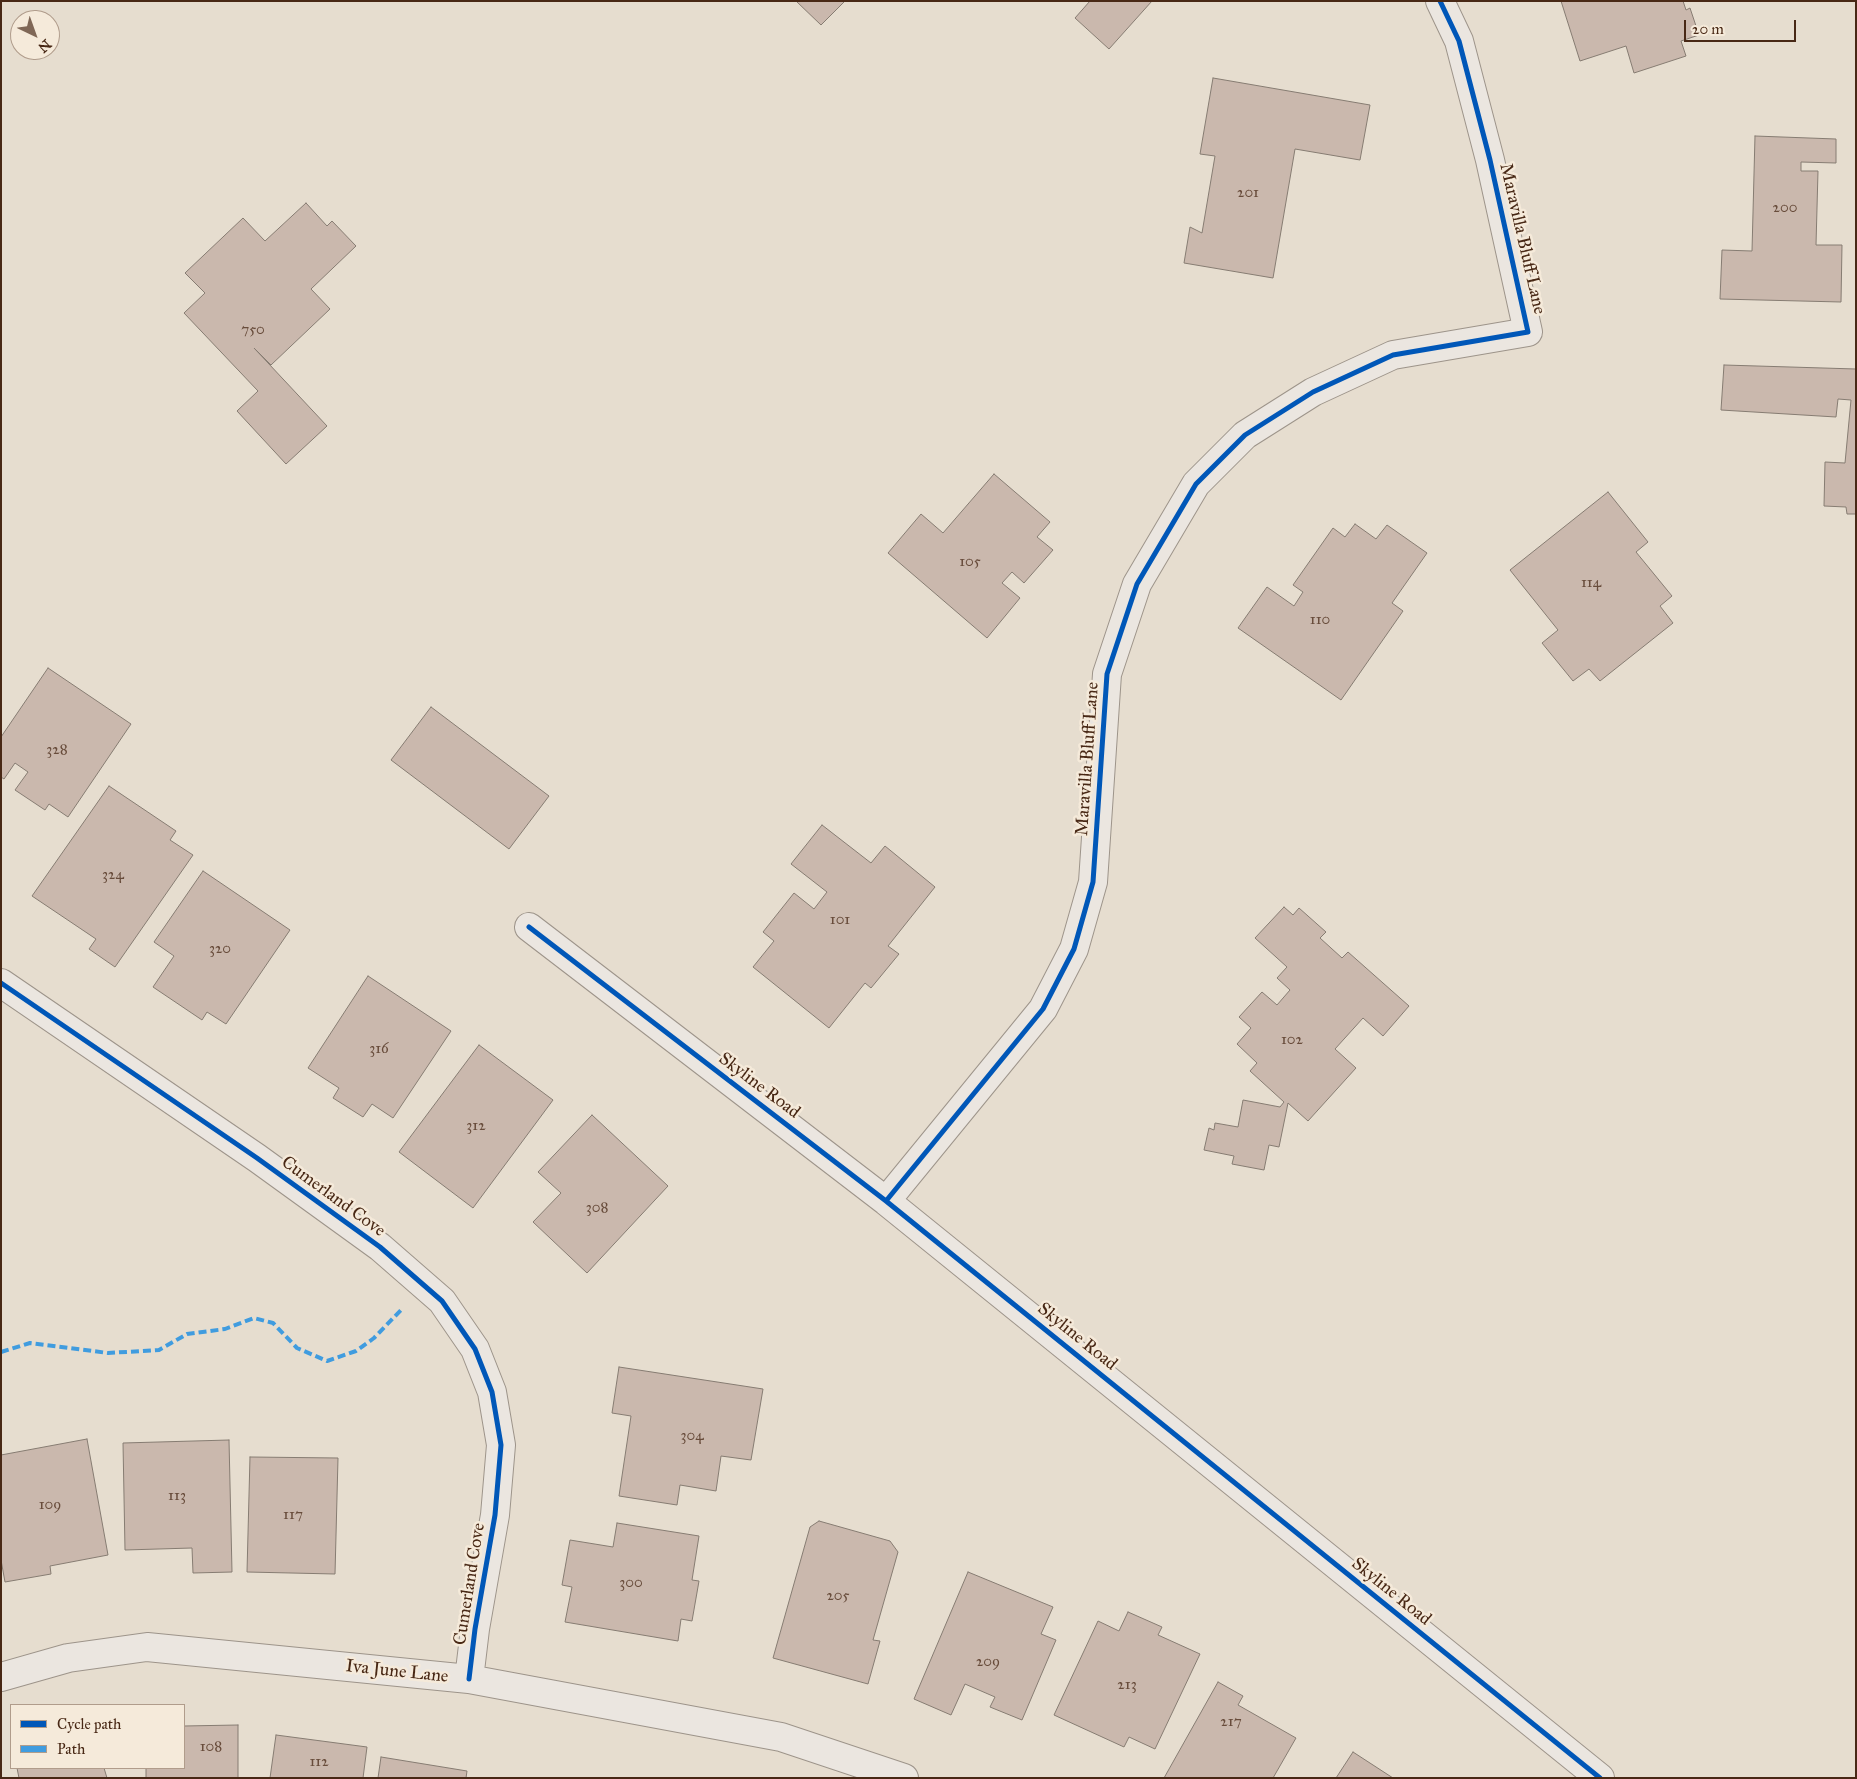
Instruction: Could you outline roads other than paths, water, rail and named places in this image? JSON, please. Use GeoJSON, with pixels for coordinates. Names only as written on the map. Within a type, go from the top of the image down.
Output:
{"type":"FeatureCollection","features":[{"type":"Feature","properties":{"kind":"street","name":"Maravilla Bluff Lane"},"geometry":{"type":"LineString","coordinates":[[886,1201],[1043,1009],[1074,950],[1093,882],[1107,674],[1137,584],[1196,484],[1245,435],[1313,392],[1393,354],[1528,332],[1490,160],[1460,41],[1440,1]]}},
{"type":"Feature","properties":{"kind":"street","name":"Skyline Road"},"geometry":{"type":"LineString","coordinates":[[529,927],[886,1201],[1600,1778]]}},
{"type":"Feature","properties":{"kind":"street","name":"Cumerland Cove"},"geometry":{"type":"LineString","coordinates":[[1,983],[257,1158],[380,1247],[442,1301],[475,1349],[492,1392],[500,1445],[495,1515],[475,1629],[469,1679]]}},
{"type":"Feature","properties":{"kind":"street","name":"Iva June Lane"},"geometry":{"type":"LineString","coordinates":[[1,1677],[68,1658],[146,1647],[469,1679],[781,1737],[904,1778]]}}]}
